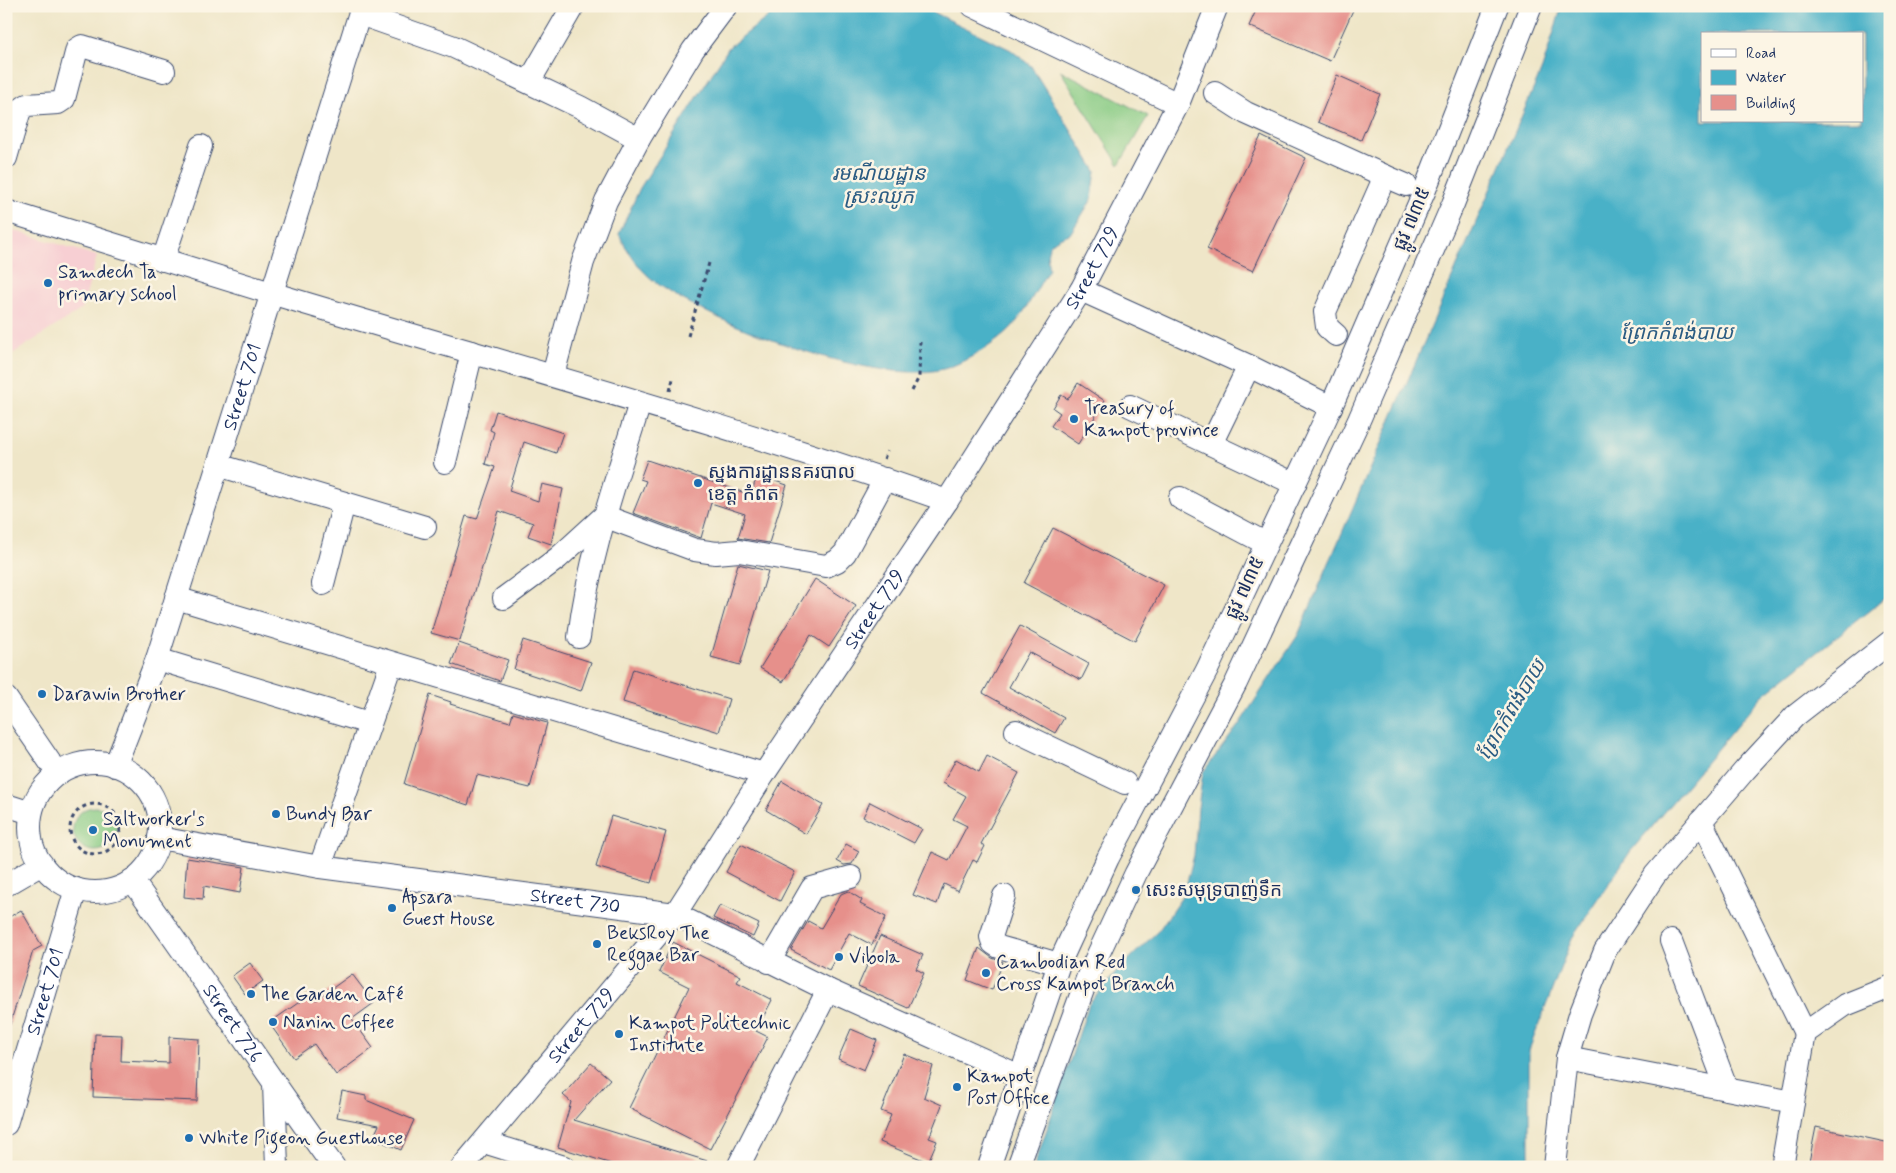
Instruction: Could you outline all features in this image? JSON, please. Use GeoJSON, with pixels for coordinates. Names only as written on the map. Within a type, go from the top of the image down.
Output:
{"type":"FeatureCollection","features":[{"type":"Feature","properties":{"kind":"street"},"geometry":{"type":"LineString","coordinates":[[529,82],[573,6]]}},
{"type":"Feature","properties":{"kind":"street"},"geometry":{"type":"LineString","coordinates":[[553,375],[584,262],[606,201],[639,139],[693,50],[726,6]]}},
{"type":"Feature","properties":{"kind":"street"},"geometry":{"type":"LineString","coordinates":[[973,6],[1178,104]]}},
{"type":"Feature","properties":{"kind":"street","name":"Street 729"},"geometry":{"type":"LineString","coordinates":[[462,1167],[675,914],[764,774],[947,501],[1081,290],[1178,104],[1203,87],[1217,6]]}},
{"type":"Feature","properties":{"kind":"street","name":"ផ្លូវ ៧៣៥"},"geometry":{"type":"LineString","coordinates":[[989,1167],[1059,964],[1108,858],[1136,788],[1207,670],[1330,407],[1345,340],[1497,6]]}},
{"type":"Feature","properties":{"kind":"street"},"geometry":{"type":"LineString","coordinates":[[1018,1167],[1088,976],[1136,873],[1236,684],[1360,420],[1453,204],[1531,6]]}},
{"type":"Feature","properties":{"kind":"street"},"geometry":{"type":"LineString","coordinates":[[361,10],[454,47],[529,82],[639,139]]}},
{"type":"Feature","properties":{"kind":"street","name":"Street 701"},"geometry":{"type":"LineString","coordinates":[[115,766],[157,659],[361,10]]}},
{"type":"Feature","properties":{"kind":"street"},"geometry":{"type":"LineString","coordinates":[[6,158],[20,110],[27,105],[58,103],[64,99],[77,50],[82,46],[164,71]]}},
{"type":"Feature","properties":{"kind":"street"},"geometry":{"type":"LineString","coordinates":[[1203,87],[1246,114],[1415,188]]}},
{"type":"Feature","properties":{"kind":"street"},"geometry":{"type":"LineString","coordinates":[[163,260],[201,146]]}},
{"type":"Feature","properties":{"kind":"street"},"geometry":{"type":"LineString","coordinates":[[1345,340],[1327,327],[1326,312],[1385,176]]}},
{"type":"Feature","properties":{"kind":"street"},"geometry":{"type":"LineString","coordinates":[[6,211],[272,294],[553,375],[885,479],[947,501]]}},
{"type":"Feature","properties":{"kind":"street"},"geometry":{"type":"LineString","coordinates":[[1081,290],[1248,366],[1330,407]]}},
{"type":"Feature","properties":{"kind":"street"},"geometry":{"type":"LineString","coordinates":[[445,462],[472,352]]}},
{"type":"Feature","properties":{"kind":"street"},"geometry":{"type":"LineString","coordinates":[[1211,444],[1248,366]]}},
{"type":"Feature","properties":{"kind":"street"},"geometry":{"type":"LineString","coordinates":[[579,637],[586,588],[604,516],[640,403]]}},
{"type":"Feature","properties":{"kind":"street"},"geometry":{"type":"LineString","coordinates":[[1130,406],[1294,484]]}},
{"type":"Feature","properties":{"kind":"street"},"geometry":{"type":"LineString","coordinates":[[218,465],[425,527]]}},
{"type":"Feature","properties":{"kind":"street"},"geometry":{"type":"LineString","coordinates":[[604,516],[694,550],[716,553],[739,551],[826,566],[837,561],[845,553],[885,479]]}},
{"type":"Feature","properties":{"kind":"street"},"geometry":{"type":"LineString","coordinates":[[1180,498],[1265,543]]}},
{"type":"Feature","properties":{"kind":"street"},"geometry":{"type":"LineString","coordinates":[[323,584],[344,502]]}},
{"type":"Feature","properties":{"kind":"street"},"geometry":{"type":"LineString","coordinates":[[504,598],[558,558],[604,516]]}},
{"type":"Feature","properties":{"kind":"street"},"geometry":{"type":"LineString","coordinates":[[176,598],[764,774]]}},
{"type":"Feature","properties":{"kind":"street"},"geometry":{"type":"LineString","coordinates":[[1555,1167],[1567,1058],[1580,1014],[1606,951],[1655,875],[1795,716],[1890,642]]}},
{"type":"Feature","properties":{"kind":"street"},"geometry":{"type":"LineString","coordinates":[[157,659],[369,723]]}},
{"type":"Feature","properties":{"kind":"street"},"geometry":{"type":"LineString","coordinates":[[320,867],[369,723],[392,664]]}},
{"type":"Feature","properties":{"kind":"street"},"geometry":{"type":"LineString","coordinates":[[6,698],[58,774]]}},
{"type":"Feature","properties":{"kind":"street"},"geometry":{"type":"LineString","coordinates":[[1016,731],[1136,788]]}},
{"type":"Feature","properties":{"kind":"street"},"geometry":{"type":"LineString","coordinates":[[99,763],[115,766],[136,778],[151,796],[158,812],[159,838],[151,859],[132,880],[118,888],[100,892],[76,889],[57,880],[42,864],[31,837],[32,813],[40,793],[58,774],[83,764],[99,763]]}},
{"type":"Feature","properties":{"kind":"street"},"geometry":{"type":"LineString","coordinates":[[6,805],[32,813]]}},
{"type":"Feature","properties":{"kind":"street"},"geometry":{"type":"LineString","coordinates":[[1701,821],[1805,1033],[1782,1167]]}},
{"type":"Feature","properties":{"kind":"street","name":"Street 730"},"geometry":{"type":"LineString","coordinates":[[159,838],[320,867],[675,914],[768,962],[1020,1076]]}},
{"type":"Feature","properties":{"kind":"street"},"geometry":{"type":"LineString","coordinates":[[6,885],[42,864]]}},
{"type":"Feature","properties":{"kind":"street"},"geometry":{"type":"LineString","coordinates":[[768,962],[812,888],[851,877]]}},
{"type":"Feature","properties":{"kind":"street","name":"Street 726"},"geometry":{"type":"LineString","coordinates":[[132,880],[334,1167]]}},
{"type":"Feature","properties":{"kind":"street","name":"Street 701"},"geometry":{"type":"LineString","coordinates":[[6,1124],[76,889]]}},
{"type":"Feature","properties":{"kind":"street"},"geometry":{"type":"LineString","coordinates":[[1004,896],[991,937],[992,943],[998,947],[1059,964]]}},
{"type":"Feature","properties":{"kind":"street"},"geometry":{"type":"LineString","coordinates":[[1671,941],[1727,1089]]}},
{"type":"Feature","properties":{"kind":"street"},"geometry":{"type":"LineString","coordinates":[[1805,1033],[1845,1005],[1890,987]]}},
{"type":"Feature","properties":{"kind":"street"},"geometry":{"type":"LineString","coordinates":[[738,1167],[828,990]]}},
{"type":"Feature","properties":{"kind":"street"},"geometry":{"type":"LineString","coordinates":[[1567,1058],[1793,1102]]}},
{"type":"Feature","properties":{"kind":"street"},"geometry":{"type":"LineString","coordinates":[[274,1084],[277,1167]]}},
{"type":"Feature","properties":{"kind":"street"},"geometry":{"type":"LineString","coordinates":[[484,1142],[564,1167]]}},
{"type":"Feature","properties":{"kind":"path"},"geometry":{"type":"LineString","coordinates":[[688,336],[696,316],[709,263]]}},
{"type":"Feature","properties":{"kind":"path"},"geometry":{"type":"LineString","coordinates":[[912,391],[919,377],[920,342]]}},
{"type":"Feature","properties":{"kind":"path"},"geometry":{"type":"LineString","coordinates":[[100,804],[108,807],[117,815],[120,833],[111,848],[101,853],[90,853],[77,846],[71,835],[70,827],[73,817],[81,808],[100,804]]}},
{"type":"Feature","properties":{"kind":"shaded area","name":"Samdech Ta primary school"},"geometry":{"type":"Polygon","coordinates":[[[6,228],[97,256],[82,309],[6,358],[6,228]]]}},
{"type":"Feature","properties":{"kind":"green space"},"geometry":{"type":"Polygon","coordinates":[[[1060,70],[1148,116],[1119,165],[1060,70]]]}},
{"type":"Feature","properties":{"kind":"green space"},"geometry":{"type":"Polygon","coordinates":[[[99,807],[111,813],[116,820],[116,838],[111,845],[104,850],[91,851],[83,848],[76,841],[73,825],[76,817],[83,810],[99,807]]]}},
{"type":"Feature","properties":{"kind":"water","name":"រមណីយដ្ឋាន ស្រះឈូក"},"geometry":{"type":"Polygon","coordinates":[[[782,6],[921,6],[1011,50],[1031,66],[1096,171],[1092,199],[1070,234],[1053,242],[1050,246],[1047,255],[1049,269],[1021,316],[997,340],[966,360],[950,367],[921,372],[884,370],[843,362],[757,334],[684,300],[658,284],[635,261],[619,234],[640,188],[729,47],[782,6]]]}},
{"type":"Feature","properties":{"kind":"water","name":"ព្រែកកំពង់បាយ"},"geometry":{"type":"Polygon","coordinates":[[[1562,6],[1890,6],[1890,594],[1762,696],[1630,852],[1572,938],[1529,1050],[1529,1167],[1034,1167],[1089,1004],[1121,967],[1159,930],[1184,894],[1194,855],[1203,772],[1238,726],[1298,635],[1542,69],[1562,6]]]}},
{"type":"Feature","properties":{"kind":"building"},"geometry":{"type":"Polygon","coordinates":[[[1258,6],[1345,6],[1353,10],[1330,61],[1249,26],[1258,6]]]}},
{"type":"Feature","properties":{"kind":"building"},"geometry":{"type":"Polygon","coordinates":[[[1337,75],[1380,94],[1361,140],[1318,122],[1337,75]]]}},
{"type":"Feature","properties":{"kind":"building"},"geometry":{"type":"Polygon","coordinates":[[[1261,136],[1306,158],[1253,271],[1207,249],[1261,136]]]}},
{"type":"Feature","properties":{"kind":"building","name":"Treasury of Kampot province"},"geometry":{"type":"Polygon","coordinates":[[[1078,383],[1105,401],[1078,444],[1051,426],[1060,413],[1053,408],[1061,395],[1068,399],[1078,383]]]}},
{"type":"Feature","properties":{"kind":"building"},"geometry":{"type":"Polygon","coordinates":[[[496,411],[563,433],[556,453],[524,442],[509,491],[538,501],[542,484],[563,489],[551,544],[528,536],[533,523],[499,511],[460,641],[431,633],[466,516],[477,519],[495,467],[485,464],[494,432],[490,430],[496,411]]]}},
{"type":"Feature","properties":{"kind":"building"},"geometry":{"type":"Polygon","coordinates":[[[647,460],[751,495],[757,475],[787,485],[769,543],[738,538],[745,514],[711,503],[701,538],[633,513],[646,481],[640,479],[647,460]]]}},
{"type":"Feature","properties":{"kind":"building"},"geometry":{"type":"Polygon","coordinates":[[[1053,528],[1164,585],[1135,641],[1024,583],[1053,528]]]}},
{"type":"Feature","properties":{"kind":"building"},"geometry":{"type":"Polygon","coordinates":[[[738,564],[768,571],[740,665],[711,657],[738,564]]]}},
{"type":"Feature","properties":{"kind":"building"},"geometry":{"type":"Polygon","coordinates":[[[815,579],[856,606],[829,647],[811,635],[783,682],[760,668],[815,579]]]}},
{"type":"Feature","properties":{"kind":"building"},"geometry":{"type":"Polygon","coordinates":[[[1020,626],[1089,664],[1081,680],[1029,652],[1009,687],[1064,718],[1055,733],[983,693],[1020,626]]]}},
{"type":"Feature","properties":{"kind":"building"},"geometry":{"type":"Polygon","coordinates":[[[523,640],[591,662],[581,691],[514,669],[523,640]]]}},
{"type":"Feature","properties":{"kind":"building"},"geometry":{"type":"Polygon","coordinates":[[[459,643],[508,660],[500,681],[451,664],[459,643]]]}},
{"type":"Feature","properties":{"kind":"building"},"geometry":{"type":"Polygon","coordinates":[[[633,669],[729,699],[719,732],[623,702],[633,669]]]}},
{"type":"Feature","properties":{"kind":"building"},"geometry":{"type":"Polygon","coordinates":[[[430,695],[451,702],[450,704],[510,722],[513,713],[547,723],[530,788],[477,775],[468,805],[404,784],[430,695]]]}},
{"type":"Feature","properties":{"kind":"building"},"geometry":{"type":"Polygon","coordinates":[[[987,756],[1019,773],[981,844],[985,846],[977,862],[973,860],[958,891],[944,884],[937,904],[913,895],[932,852],[949,860],[967,826],[953,819],[966,796],[943,783],[956,759],[979,772],[987,756]]]}},
{"type":"Feature","properties":{"kind":"building"},"geometry":{"type":"Polygon","coordinates":[[[782,781],[823,805],[806,834],[766,810],[782,781]]]}},
{"type":"Feature","properties":{"kind":"building"},"geometry":{"type":"Polygon","coordinates":[[[870,802],[922,829],[914,843],[863,817],[870,802]]]}},
{"type":"Feature","properties":{"kind":"building"},"geometry":{"type":"Polygon","coordinates":[[[611,816],[666,832],[651,883],[596,867],[611,816]]]}},
{"type":"Feature","properties":{"kind":"building"},"geometry":{"type":"Polygon","coordinates":[[[741,844],[795,872],[780,901],[726,872],[741,844]]]}},
{"type":"Feature","properties":{"kind":"building"},"geometry":{"type":"Polygon","coordinates":[[[846,844],[859,851],[852,864],[844,865],[837,861],[846,844]]]}},
{"type":"Feature","properties":{"kind":"building"},"geometry":{"type":"Polygon","coordinates":[[[187,858],[244,867],[240,893],[204,886],[203,899],[184,897],[187,858]]]}},
{"type":"Feature","properties":{"kind":"building"},"geometry":{"type":"Polygon","coordinates":[[[848,891],[862,900],[860,904],[886,917],[872,945],[849,933],[829,970],[791,950],[808,921],[821,928],[841,894],[848,891]]]}},
{"type":"Feature","properties":{"kind":"building"},"geometry":{"type":"Polygon","coordinates":[[[720,905],[759,924],[753,937],[713,918],[720,905]]]}},
{"type":"Feature","properties":{"kind":"building"},"geometry":{"type":"Polygon","coordinates":[[[21,910],[42,946],[33,951],[9,1027],[6,1026],[6,919],[21,910]]]}},
{"type":"Feature","properties":{"kind":"building"},"geometry":{"type":"Polygon","coordinates":[[[880,936],[923,955],[916,969],[924,973],[908,1008],[858,986],[880,936]]]}},
{"type":"Feature","properties":{"kind":"building"},"geometry":{"type":"Polygon","coordinates":[[[673,942],[741,976],[737,982],[772,1000],[756,1031],[768,1037],[710,1149],[629,1108],[689,987],[659,972],[673,942]]]}},
{"type":"Feature","properties":{"kind":"building"},"geometry":{"type":"Polygon","coordinates":[[[979,948],[992,958],[1003,962],[992,990],[967,980],[979,948]]]}},
{"type":"Feature","properties":{"kind":"building"},"geometry":{"type":"Polygon","coordinates":[[[250,963],[263,981],[245,994],[232,976],[250,963]]]}},
{"type":"Feature","properties":{"kind":"building"},"geometry":{"type":"Polygon","coordinates":[[[352,974],[374,1003],[352,1019],[373,1048],[336,1075],[314,1044],[294,1058],[269,1023],[311,994],[316,1000],[352,974]]]}},
{"type":"Feature","properties":{"kind":"building"},"geometry":{"type":"Polygon","coordinates":[[[851,1029],[877,1040],[864,1070],[838,1059],[851,1029]]]}},
{"type":"Feature","properties":{"kind":"building"},"geometry":{"type":"Polygon","coordinates":[[[95,1034],[122,1035],[121,1061],[169,1063],[169,1037],[199,1039],[197,1101],[93,1097],[95,1034]]]}},
{"type":"Feature","properties":{"kind":"building"},"geometry":{"type":"Polygon","coordinates":[[[904,1054],[933,1066],[924,1097],[942,1105],[929,1138],[937,1141],[928,1162],[880,1142],[891,1115],[881,1111],[904,1054]]]}},
{"type":"Feature","properties":{"kind":"building"},"geometry":{"type":"Polygon","coordinates":[[[591,1063],[610,1079],[574,1120],[714,1163],[713,1167],[621,1167],[558,1147],[571,1102],[563,1095],[591,1063]]]}},
{"type":"Feature","properties":{"kind":"building"},"geometry":{"type":"Polygon","coordinates":[[[342,1091],[366,1096],[366,1100],[414,1120],[401,1150],[373,1138],[379,1125],[337,1117],[342,1091]]]}},
{"type":"Feature","properties":{"kind":"building"},"geometry":{"type":"Polygon","coordinates":[[[1816,1127],[1890,1143],[1890,1167],[1808,1167],[1816,1127]]]}},
{"type":"Feature","properties":{"kind":"place","name":"Samdech Ta primary school"},"geometry":{"type":"Point","coordinates":[48,283]}},
{"type":"Feature","properties":{"kind":"place","name":"Treasury of Kampot province"},"geometry":{"type":"Point","coordinates":[1074,419]}},
{"type":"Feature","properties":{"kind":"place","name":"ស្នងការដ្ឋាននគរបាល ខេត្ត កំពត"},"geometry":{"type":"Point","coordinates":[698,483]}},
{"type":"Feature","properties":{"kind":"place","name":"Darawin Brother"},"geometry":{"type":"Point","coordinates":[42,694]}},
{"type":"Feature","properties":{"kind":"place","name":"Bundy Bar"},"geometry":{"type":"Point","coordinates":[276,814]}},
{"type":"Feature","properties":{"kind":"place","name":"Saltworker's Monument"},"geometry":{"type":"Point","coordinates":[93,830]}},
{"type":"Feature","properties":{"kind":"place","name":"សេះសមុទ្របាញ់ទឹក"},"geometry":{"type":"Point","coordinates":[1136,890]}},
{"type":"Feature","properties":{"kind":"place","name":"Apsara Guest House"},"geometry":{"type":"Point","coordinates":[392,908]}},
{"type":"Feature","properties":{"kind":"place","name":"BeksRoy The Reggae Bar"},"geometry":{"type":"Point","coordinates":[597,944]}},
{"type":"Feature","properties":{"kind":"place","name":"Vibola"},"geometry":{"type":"Point","coordinates":[839,957]}},
{"type":"Feature","properties":{"kind":"place","name":"Cambodian Red Cross Kampot Branch"},"geometry":{"type":"Point","coordinates":[986,973]}},
{"type":"Feature","properties":{"kind":"place","name":"The Garden Café"},"geometry":{"type":"Point","coordinates":[251,994]}},
{"type":"Feature","properties":{"kind":"place","name":"Nanin Coffee"},"geometry":{"type":"Point","coordinates":[273,1022]}},
{"type":"Feature","properties":{"kind":"place","name":"Kampot Politechnic Institute"},"geometry":{"type":"Point","coordinates":[619,1034]}},
{"type":"Feature","properties":{"kind":"place","name":"Kampot Post Office"},"geometry":{"type":"Point","coordinates":[957,1087]}},
{"type":"Feature","properties":{"kind":"place","name":"White Pigeon Guesthouse"},"geometry":{"type":"Point","coordinates":[189,1138]}}]}
